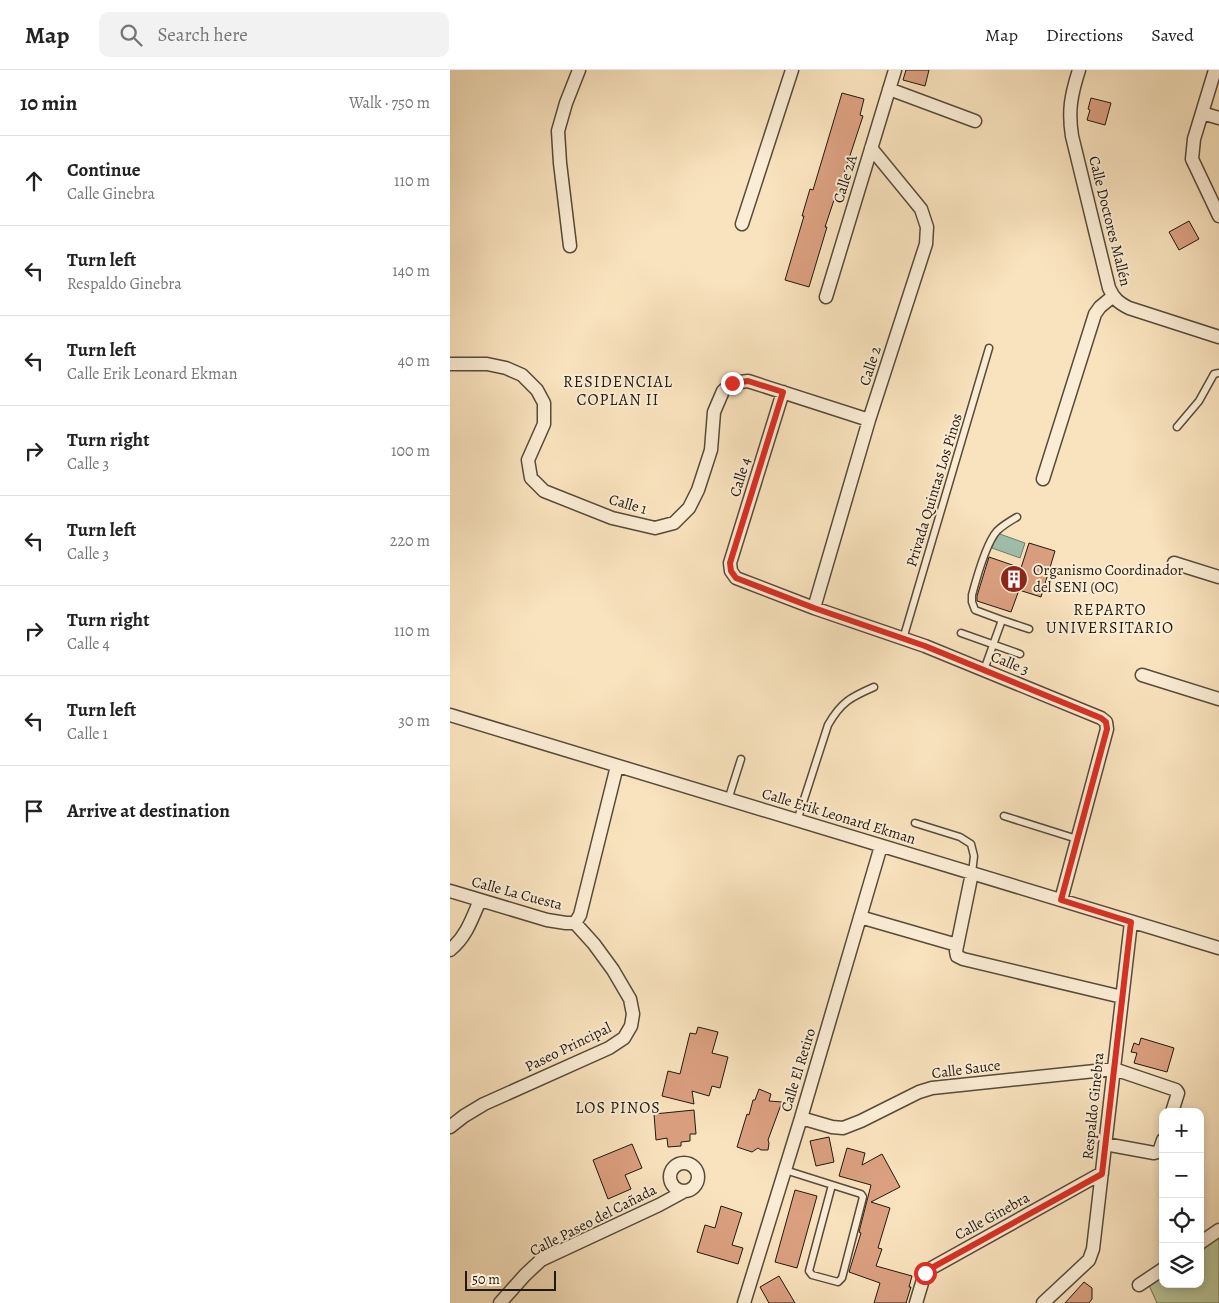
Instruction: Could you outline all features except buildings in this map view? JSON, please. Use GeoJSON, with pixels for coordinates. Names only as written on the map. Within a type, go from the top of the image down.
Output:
{"type":"FeatureCollection","features":[{"type":"Feature","properties":{"kind":"street"},"geometry":{"type":"LineString","coordinates":[[570,246],[558,131],[566,103],[579,70]]}},
{"type":"Feature","properties":{"kind":"street"},"geometry":{"type":"LineString","coordinates":[[742,224],[792,70]]}},
{"type":"Feature","properties":{"kind":"street","name":"Calle 2A"},"geometry":{"type":"LineString","coordinates":[[826,297],[895,70]]}},
{"type":"Feature","properties":{"kind":"street","name":"Calle Doctores Mallén"},"geometry":{"type":"LineString","coordinates":[[1079,70],[1072,92],[1070,123],[1112,296],[1129,308],[1219,338]]}},
{"type":"Feature","properties":{"kind":"street"},"geometry":{"type":"LineString","coordinates":[[1215,70],[1194,139],[1192,159],[1219,216]]}},
{"type":"Feature","properties":{"kind":"street"},"geometry":{"type":"LineString","coordinates":[[889,90],[975,121]]}},
{"type":"Feature","properties":{"kind":"street"},"geometry":{"type":"LineString","coordinates":[[1202,113],[1219,118]]}},
{"type":"Feature","properties":{"kind":"street","name":"Calle 2"},"geometry":{"type":"LineString","coordinates":[[814,608],[869,420],[926,244],[927,227],[921,210],[871,148]]}},
{"type":"Feature","properties":{"kind":"street"},"geometry":{"type":"LineString","coordinates":[[1043,479],[1095,314],[1112,296]]}},
{"type":"Feature","properties":{"kind":"street","name":"Calle 1"},"geometry":{"type":"LineString","coordinates":[[450,364],[488,364],[506,368],[522,375],[537,390],[544,403],[544,424],[528,460],[531,478],[544,491],[612,518],[655,528],[674,524],[689,508],[698,490],[711,450],[714,412],[723,391],[732,383],[748,381],[869,420]]}},
{"type":"Feature","properties":{"kind":"street","name":"Calle 4"},"geometry":{"type":"LineString","coordinates":[[731,571],[730,563],[783,392]]}},
{"type":"Feature","properties":{"kind":"street"},"geometry":{"type":"LineString","coordinates":[[1174,563],[1219,575]]}},
{"type":"Feature","properties":{"kind":"street","name":"Calle 3"},"geometry":{"type":"LineString","coordinates":[[731,571],[736,578],[814,608],[902,638],[1101,718],[1106,722],[1107,729],[1061,900]]}},
{"type":"Feature","properties":{"kind":"street"},"geometry":{"type":"LineString","coordinates":[[1142,675],[1219,699]]}},
{"type":"Feature","properties":{"kind":"street","name":"Calle Erik Leonard Ekman"},"geometry":{"type":"LineString","coordinates":[[450,716],[1219,948]]}},
{"type":"Feature","properties":{"kind":"street"},"geometry":{"type":"LineString","coordinates":[[576,923],[580,915],[617,766]]}},
{"type":"Feature","properties":{"kind":"street","name":"Calle El Retiro"},"geometry":{"type":"LineString","coordinates":[[744,1303],[881,846]]}},
{"type":"Feature","properties":{"kind":"street"},"geometry":{"type":"LineString","coordinates":[[957,951],[972,873]]}},
{"type":"Feature","properties":{"kind":"street","name":"Calle La Cuesta"},"geometry":{"type":"LineString","coordinates":[[450,891],[546,920],[566,924],[576,923]]}},
{"type":"Feature","properties":{"kind":"street"},"geometry":{"type":"LineString","coordinates":[[450,950],[463,937],[480,900]]}},
{"type":"Feature","properties":{"kind":"street"},"geometry":{"type":"LineString","coordinates":[[860,917],[957,951],[963,959],[1122,997]]}},
{"type":"Feature","properties":{"kind":"street","name":"Respaldo Ginebra"},"geometry":{"type":"LineString","coordinates":[[1043,1303],[1089,1260],[1095,1241],[1131,922]]}},
{"type":"Feature","properties":{"kind":"street","name":"Paseo Principal"},"geometry":{"type":"LineString","coordinates":[[450,1127],[484,1104],[609,1048],[624,1038],[631,1026],[633,1014],[630,999],[614,970],[576,923]]}},
{"type":"Feature","properties":{"kind":"street"},"geometry":{"type":"LineString","coordinates":[[1114,1069],[1176,1090],[1178,1093],[1173,1108]]}},
{"type":"Feature","properties":{"kind":"street","name":"Calle Sauce"},"geometry":{"type":"LineString","coordinates":[[801,1118],[832,1127],[844,1128],[919,1092],[932,1088],[1114,1069]]}},
{"type":"Feature","properties":{"kind":"street"},"geometry":{"type":"LineString","coordinates":[[1105,1144],[1154,1153],[1159,1150]]}},
{"type":"Feature","properties":{"kind":"street","name":"Calle Ginebra"},"geometry":{"type":"LineString","coordinates":[[916,1303],[925,1273],[928,1270],[1102,1174]]}},
{"type":"Feature","properties":{"kind":"street","name":"Calle Paseo del Cañada"},"geometry":{"type":"LineString","coordinates":[[500,1303],[541,1260],[683,1192]]}},
{"type":"Feature","properties":{"kind":"street"},"geometry":{"type":"LineString","coordinates":[[1204,1240],[1219,1230]]}},
{"type":"Feature","properties":{"kind":"street"},"geometry":{"type":"LineString","coordinates":[[1139,1285],[1159,1272]]}},
{"type":"Feature","properties":{"kind":"lane","name":"Privada Quintas Los Pinos"},"geometry":{"type":"LineString","coordinates":[[902,638],[989,348]]}},
{"type":"Feature","properties":{"kind":"lane"},"geometry":{"type":"LineString","coordinates":[[1177,427],[1199,401],[1214,374],[1219,373]]}},
{"type":"Feature","properties":{"kind":"lane"},"geometry":{"type":"LineString","coordinates":[[1017,517],[1002,527],[993,537],[972,595],[975,610],[1029,629]]}},
{"type":"Feature","properties":{"kind":"lane"},"geometry":{"type":"LineString","coordinates":[[984,670],[1002,620]]}},
{"type":"Feature","properties":{"kind":"lane"},"geometry":{"type":"LineString","coordinates":[[962,633],[1020,654]]}},
{"type":"Feature","properties":{"kind":"lane"},"geometry":{"type":"LineString","coordinates":[[797,821],[828,724],[836,712],[850,698],[874,687]]}},
{"type":"Feature","properties":{"kind":"lane"},"geometry":{"type":"LineString","coordinates":[[728,800],[741,759]]}},
{"type":"Feature","properties":{"kind":"lane"},"geometry":{"type":"LineString","coordinates":[[1004,816],[1077,839]]}},
{"type":"Feature","properties":{"kind":"lane"},"geometry":{"type":"LineString","coordinates":[[915,822],[960,837],[972,844],[974,856],[972,873]]}},
{"type":"Feature","properties":{"kind":"lane"},"geometry":{"type":"LineString","coordinates":[[785,1170],[861,1194],[863,1197],[842,1278],[838,1282],[812,1275],[809,1271],[832,1185]]}},
{"type":"Feature","properties":{"kind":"shaded area"},"geometry":{"type":"Polygon","coordinates":[[[997,533],[1025,543],[1020,558],[992,548],[997,533]]]}},
{"type":"Feature","properties":{"kind":"shaded area"},"geometry":{"type":"Polygon","coordinates":[[[1219,1233],[1219,1303],[1157,1303],[1147,1281],[1159,1274],[1159,1288],[1204,1288],[1204,1243],[1219,1233]]]}},
{"type":"Feature","properties":{"kind":"place","name":"Organismo Coordinador del SENI (OC)"},"geometry":{"type":"Point","coordinates":[1014,579]}},
{"type":"Feature","properties":{"kind":"district","name":"RESIDENCIAL COPLAN II"},"geometry":{"type":"Point","coordinates":[618,390]}},
{"type":"Feature","properties":{"kind":"district","name":"REPARTO UNIVERSITARIO"},"geometry":{"type":"Point","coordinates":[1110,618]}},
{"type":"Feature","properties":{"kind":"district","name":"LOS PINOS"},"geometry":{"type":"Point","coordinates":[618,1107]}},
{"type":"Feature","properties":{"kind":"route"},"geometry":{"type":"LineString","coordinates":[[732,383],[748,381],[783,392],[730,563],[731,571],[736,578],[814,608],[925,646],[1101,718],[1106,722],[1107,729],[1061,900],[1131,922],[1102,1174],[925,1273]]}}]}
